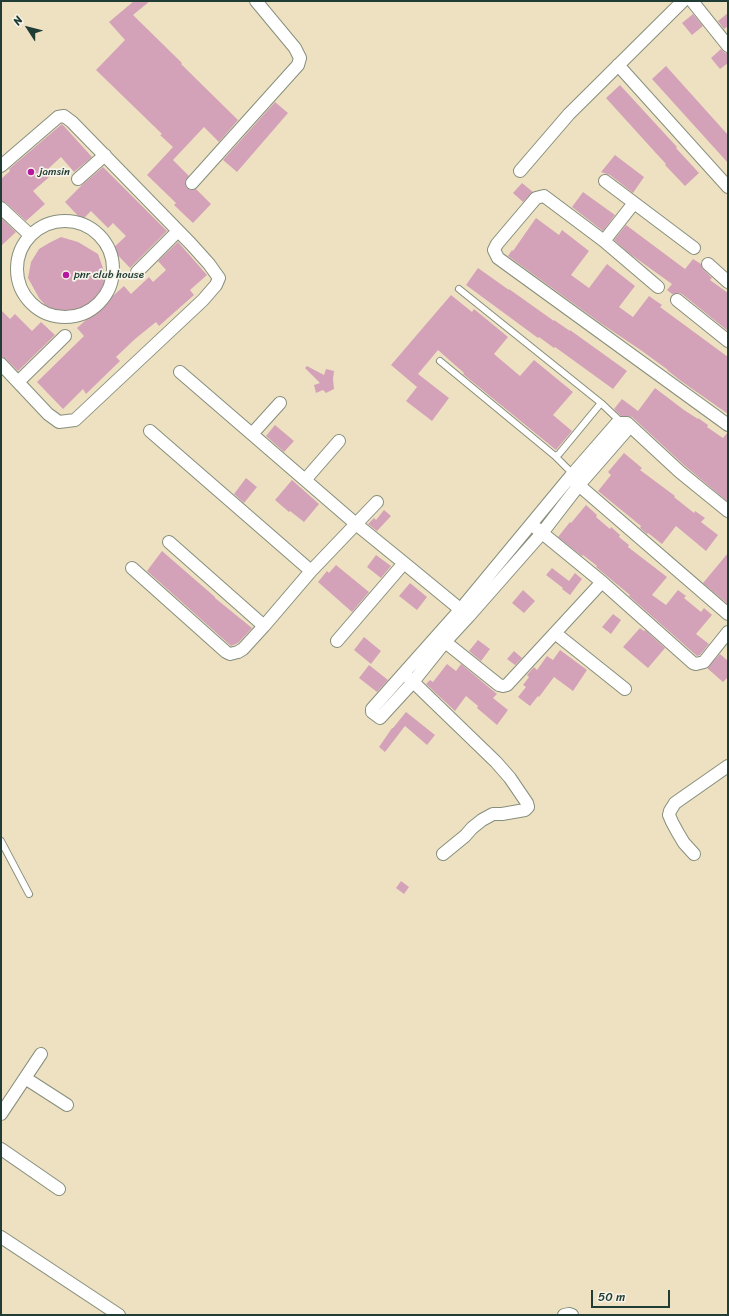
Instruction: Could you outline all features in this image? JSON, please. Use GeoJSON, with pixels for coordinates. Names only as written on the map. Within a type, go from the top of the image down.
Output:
{"type":"FeatureCollection","features":[{"type":"Feature","properties":{"kind":"street"},"geometry":{"type":"LineString","coordinates":[[192,183],[298,65],[300,58],[295,48],[256,1]]}},
{"type":"Feature","properties":{"kind":"street"},"geometry":{"type":"LineString","coordinates":[[520,170],[570,114],[683,1]]}},
{"type":"Feature","properties":{"kind":"street"},"geometry":{"type":"LineString","coordinates":[[692,1],[728,46]]}},
{"type":"Feature","properties":{"kind":"street"},"geometry":{"type":"LineString","coordinates":[[618,65],[728,187]]}},
{"type":"Feature","properties":{"kind":"street"},"geometry":{"type":"LineString","coordinates":[[1,166],[58,117],[64,116],[105,155],[178,231],[209,264],[219,278],[216,285],[203,300],[75,420],[59,422],[48,414],[1,364]]}},
{"type":"Feature","properties":{"kind":"street"},"geometry":{"type":"LineString","coordinates":[[78,179],[105,155]]}},
{"type":"Feature","properties":{"kind":"street"},"geometry":{"type":"LineString","coordinates":[[605,181],[694,248]]}},
{"type":"Feature","properties":{"kind":"street"},"geometry":{"type":"LineString","coordinates":[[658,287],[604,241],[544,196],[536,198],[496,244],[494,250],[498,258],[728,425]]}},
{"type":"Feature","properties":{"kind":"street"},"geometry":{"type":"LineString","coordinates":[[604,241],[634,203]]}},
{"type":"Feature","properties":{"kind":"street"},"geometry":{"type":"LineString","coordinates":[[1,208],[30,235]]}},
{"type":"Feature","properties":{"kind":"street"},"geometry":{"type":"LineString","coordinates":[[58,221],[74,222],[89,227],[101,237],[110,250],[113,265],[112,281],[106,295],[95,307],[81,315],[65,318],[49,315],[40,310],[35,307],[24,295],[18,280],[17,264],[21,249],[30,235],[43,226],[58,221]]}},
{"type":"Feature","properties":{"kind":"street"},"geometry":{"type":"LineString","coordinates":[[137,272],[178,231]]}},
{"type":"Feature","properties":{"kind":"street"},"geometry":{"type":"LineString","coordinates":[[708,264],[728,282]]}},
{"type":"Feature","properties":{"kind":"street"},"geometry":{"type":"LineString","coordinates":[[677,300],[728,341]]}},
{"type":"Feature","properties":{"kind":"street"},"geometry":{"type":"LineString","coordinates":[[18,382],[65,336]]}},
{"type":"Feature","properties":{"kind":"street"},"geometry":{"type":"LineString","coordinates":[[180,372],[356,524],[464,613]]}},
{"type":"Feature","properties":{"kind":"street"},"geometry":{"type":"LineString","coordinates":[[252,434],[280,403]]}},
{"type":"Feature","properties":{"kind":"street"},"geometry":{"type":"LineString","coordinates":[[464,613],[532,524],[574,479],[622,423],[728,511]]}},
{"type":"Feature","properties":{"kind":"street"},"geometry":{"type":"LineString","coordinates":[[150,431],[311,571]]}},
{"type":"Feature","properties":{"kind":"street"},"geometry":{"type":"LineString","coordinates":[[305,480],[339,441]]}},
{"type":"Feature","properties":{"kind":"street"},"geometry":{"type":"LineString","coordinates":[[441,638],[413,682],[380,718],[372,712],[372,709],[404,673],[441,638],[542,533],[574,479]]}},
{"type":"Feature","properties":{"kind":"street"},"geometry":{"type":"LineString","coordinates":[[574,479],[728,614]]}},
{"type":"Feature","properties":{"kind":"street"},"geometry":{"type":"LineString","coordinates":[[132,568],[226,652],[230,654],[238,652],[243,649],[311,571],[377,502]]}},
{"type":"Feature","properties":{"kind":"street"},"geometry":{"type":"LineString","coordinates":[[532,524],[602,582],[693,663],[696,664],[704,662],[728,632]]}},
{"type":"Feature","properties":{"kind":"street"},"geometry":{"type":"LineString","coordinates":[[169,542],[264,626]]}},
{"type":"Feature","properties":{"kind":"street"},"geometry":{"type":"LineString","coordinates":[[337,641],[404,563]]}},
{"type":"Feature","properties":{"kind":"street"},"geometry":{"type":"LineString","coordinates":[[441,638],[499,685],[503,686],[509,683],[602,582]]}},
{"type":"Feature","properties":{"kind":"street"},"geometry":{"type":"LineString","coordinates":[[556,633],[625,689]]}},
{"type":"Feature","properties":{"kind":"street"},"geometry":{"type":"LineString","coordinates":[[404,673],[496,762],[510,778],[527,803],[528,808],[525,810],[493,814],[482,820],[443,854]]}},
{"type":"Feature","properties":{"kind":"street"},"geometry":{"type":"LineString","coordinates":[[694,854],[684,844],[669,815],[670,811],[676,803],[728,766]]}},
{"type":"Feature","properties":{"kind":"street"},"geometry":{"type":"LineString","coordinates":[[1,1114],[41,1054]]}},
{"type":"Feature","properties":{"kind":"street"},"geometry":{"type":"LineString","coordinates":[[25,1078],[67,1105]]}},
{"type":"Feature","properties":{"kind":"street"},"geometry":{"type":"LineString","coordinates":[[1,1149],[59,1189]]}},
{"type":"Feature","properties":{"kind":"street"},"geometry":{"type":"LineString","coordinates":[[1,1237],[119,1315]]}},
{"type":"Feature","properties":{"kind":"street"},"geometry":{"type":"LineString","coordinates":[[564,1315],[572,1315]]}},
{"type":"Feature","properties":{"kind":"lane"},"geometry":{"type":"LineString","coordinates":[[459,289],[601,403],[622,423]]}},
{"type":"Feature","properties":{"kind":"lane"},"geometry":{"type":"LineString","coordinates":[[440,361],[555,456],[574,479]]}},
{"type":"Feature","properties":{"kind":"lane"},"geometry":{"type":"LineString","coordinates":[[555,456],[559,454],[601,403]]}},
{"type":"Feature","properties":{"kind":"lane"},"geometry":{"type":"LineString","coordinates":[[1,841],[30,894]]}},
{"type":"Feature","properties":{"kind":"building"},"geometry":{"type":"Polygon","coordinates":[[[134,1],[150,1],[133,15],[238,120],[219,142],[204,127],[173,160],[189,176],[185,182],[187,188],[191,190],[196,189],[211,204],[193,223],[174,205],[176,203],[147,175],[173,147],[160,135],[162,134],[96,70],[125,40],[109,22],[134,1]]]}},
{"type":"Feature","properties":{"kind":"building"},"geometry":{"type":"Polygon","coordinates":[[[728,13],[728,26],[724,29],[718,21],[728,13]]]}},
{"type":"Feature","properties":{"kind":"building"},"geometry":{"type":"Polygon","coordinates":[[[693,14],[703,26],[692,35],[682,23],[693,14]]]}},
{"type":"Feature","properties":{"kind":"building"},"geometry":{"type":"Polygon","coordinates":[[[721,49],[725,53],[728,53],[728,63],[720,69],[711,58],[721,49]]]}},
{"type":"Feature","properties":{"kind":"building"},"geometry":{"type":"Polygon","coordinates":[[[666,66],[728,135],[728,163],[652,79],[666,66]]]}},
{"type":"Feature","properties":{"kind":"building"},"geometry":{"type":"Polygon","coordinates":[[[620,85],[699,173],[685,186],[606,98],[620,85]]]}},
{"type":"Feature","properties":{"kind":"building"},"geometry":{"type":"Polygon","coordinates":[[[275,102],[288,113],[237,172],[223,160],[275,102]]]}},
{"type":"Feature","properties":{"kind":"building","name":"jamsin"},"geometry":{"type":"Polygon","coordinates":[[[62,124],[92,157],[74,172],[61,157],[49,168],[54,173],[33,191],[45,204],[26,221],[6,203],[1,201],[1,179],[10,171],[9,169],[62,124]]]}},
{"type":"Feature","properties":{"kind":"building"},"geometry":{"type":"Polygon","coordinates":[[[615,155],[644,177],[633,193],[610,175],[601,172],[615,155]]]}},
{"type":"Feature","properties":{"kind":"building"},"geometry":{"type":"Polygon","coordinates":[[[103,167],[167,231],[130,268],[112,249],[126,236],[113,223],[108,228],[91,211],[82,220],[65,202],[103,167]]]}},
{"type":"Feature","properties":{"kind":"building"},"geometry":{"type":"Polygon","coordinates":[[[522,183],[533,192],[523,202],[513,193],[522,183]]]}},
{"type":"Feature","properties":{"kind":"building"},"geometry":{"type":"Polygon","coordinates":[[[583,192],[615,215],[603,231],[572,207],[583,192]]]}},
{"type":"Feature","properties":{"kind":"building"},"geometry":{"type":"Polygon","coordinates":[[[1,218],[16,232],[1,246],[1,218]]]}},
{"type":"Feature","properties":{"kind":"building"},"geometry":{"type":"Polygon","coordinates":[[[536,218],[559,235],[562,230],[589,251],[571,275],[589,288],[607,264],[635,286],[619,307],[633,317],[649,296],[662,305],[660,307],[728,357],[728,414],[508,256],[536,218]]]}},
{"type":"Feature","properties":{"kind":"building"},"geometry":{"type":"Polygon","coordinates":[[[626,225],[685,269],[693,259],[701,264],[703,269],[712,278],[710,280],[728,293],[728,331],[682,294],[672,294],[667,290],[672,284],[630,254],[614,240],[626,225]]]}},
{"type":"Feature","properties":{"kind":"building","name":"pnr club house"},"geometry":{"type":"Polygon","coordinates":[[[61,237],[78,242],[98,254],[104,271],[104,283],[96,305],[72,313],[55,311],[46,306],[39,298],[28,278],[31,262],[39,249],[61,237]]]}},
{"type":"Feature","properties":{"kind":"building"},"geometry":{"type":"Polygon","coordinates":[[[178,242],[207,275],[190,290],[194,295],[159,326],[156,322],[135,339],[116,357],[120,361],[86,394],[83,389],[63,409],[37,382],[84,336],[77,328],[124,286],[131,294],[149,277],[153,282],[166,270],[158,261],[178,242]]]}},
{"type":"Feature","properties":{"kind":"building"},"geometry":{"type":"Polygon","coordinates":[[[478,268],[554,321],[570,330],[627,371],[613,389],[555,347],[554,348],[539,337],[538,338],[466,285],[478,268]]]}},
{"type":"Feature","properties":{"kind":"building"},"geometry":{"type":"Polygon","coordinates":[[[451,295],[472,312],[474,309],[508,337],[494,354],[520,376],[534,360],[573,392],[553,415],[572,431],[556,450],[463,374],[464,373],[438,350],[418,374],[449,398],[432,421],[406,401],[417,387],[391,365],[451,295]]]}},
{"type":"Feature","properties":{"kind":"building"},"geometry":{"type":"Polygon","coordinates":[[[1,310],[10,319],[15,314],[32,331],[41,322],[55,335],[18,371],[1,356],[1,310]]]}},
{"type":"Feature","properties":{"kind":"building"},"geometry":{"type":"Polygon","coordinates":[[[307,366],[324,375],[326,369],[334,371],[334,389],[326,393],[323,390],[316,393],[314,385],[320,383],[305,368],[307,366]]]}},
{"type":"Feature","properties":{"kind":"building"},"geometry":{"type":"Polygon","coordinates":[[[655,388],[684,410],[708,425],[707,427],[723,438],[728,432],[727,501],[685,466],[632,417],[621,416],[614,409],[622,399],[638,411],[655,388]]]}},
{"type":"Feature","properties":{"kind":"building"},"geometry":{"type":"Polygon","coordinates":[[[275,425],[294,441],[284,452],[266,436],[275,425]]]}},
{"type":"Feature","properties":{"kind":"building"},"geometry":{"type":"Polygon","coordinates":[[[624,453],[642,468],[640,470],[675,496],[674,497],[694,513],[695,511],[705,518],[701,522],[718,535],[706,551],[676,526],[662,544],[648,533],[647,534],[640,528],[641,526],[598,491],[611,475],[608,472],[624,453]]]}},
{"type":"Feature","properties":{"kind":"building"},"geometry":{"type":"Polygon","coordinates":[[[246,478],[257,487],[244,503],[234,494],[246,478]]]}},
{"type":"Feature","properties":{"kind":"building"},"geometry":{"type":"Polygon","coordinates":[[[292,480],[319,504],[304,522],[275,500],[292,480]]]}},
{"type":"Feature","properties":{"kind":"building"},"geometry":{"type":"Polygon","coordinates":[[[586,505],[597,515],[596,517],[620,535],[619,537],[629,545],[628,547],[667,577],[652,595],[666,605],[678,590],[686,596],[684,598],[701,612],[704,608],[712,615],[696,634],[709,644],[700,655],[697,656],[629,596],[630,595],[596,567],[597,566],[558,537],[586,505]]]}},
{"type":"Feature","properties":{"kind":"building"},"geometry":{"type":"Polygon","coordinates":[[[384,510],[391,516],[377,531],[368,524],[374,518],[376,520],[384,510]]]}},
{"type":"Feature","properties":{"kind":"building"},"geometry":{"type":"Polygon","coordinates":[[[162,551],[215,598],[252,628],[238,643],[231,646],[147,571],[162,551]]]}},
{"type":"Feature","properties":{"kind":"building"},"geometry":{"type":"Polygon","coordinates":[[[728,553],[728,604],[703,583],[728,553]]]}},
{"type":"Feature","properties":{"kind":"building"},"geometry":{"type":"Polygon","coordinates":[[[376,555],[391,566],[381,578],[367,567],[376,555]]]}},
{"type":"Feature","properties":{"kind":"building"},"geometry":{"type":"Polygon","coordinates":[[[336,565],[369,592],[352,612],[318,582],[327,571],[329,573],[336,565]]]}},
{"type":"Feature","properties":{"kind":"building"},"geometry":{"type":"Polygon","coordinates":[[[552,568],[569,581],[575,573],[582,579],[570,595],[546,575],[552,568]]]}},
{"type":"Feature","properties":{"kind":"building"},"geometry":{"type":"Polygon","coordinates":[[[410,583],[427,597],[417,610],[399,596],[410,583]]]}},
{"type":"Feature","properties":{"kind":"building"},"geometry":{"type":"Polygon","coordinates":[[[523,590],[535,601],[524,613],[512,603],[523,590]]]}},
{"type":"Feature","properties":{"kind":"building"},"geometry":{"type":"Polygon","coordinates":[[[613,614],[621,620],[611,634],[602,627],[613,614]]]}},
{"type":"Feature","properties":{"kind":"building"},"geometry":{"type":"Polygon","coordinates":[[[640,628],[644,631],[645,630],[665,648],[648,668],[623,647],[640,628]]]}},
{"type":"Feature","properties":{"kind":"building"},"geometry":{"type":"Polygon","coordinates":[[[364,637],[381,651],[371,664],[354,650],[364,637]]]}},
{"type":"Feature","properties":{"kind":"building"},"geometry":{"type":"Polygon","coordinates":[[[478,640],[490,649],[481,661],[469,651],[478,640]]]}},
{"type":"Feature","properties":{"kind":"building"},"geometry":{"type":"Polygon","coordinates":[[[560,650],[587,670],[573,691],[554,677],[530,706],[518,697],[526,687],[523,685],[529,677],[527,675],[534,667],[537,670],[547,656],[553,660],[560,650]]]}},
{"type":"Feature","properties":{"kind":"building"},"geometry":{"type":"Polygon","coordinates":[[[514,651],[522,658],[515,665],[507,659],[514,651]]]}},
{"type":"Feature","properties":{"kind":"building"},"geometry":{"type":"Polygon","coordinates":[[[720,654],[728,661],[728,677],[723,682],[707,668],[720,654]]]}},
{"type":"Feature","properties":{"kind":"building"},"geometry":{"type":"Polygon","coordinates":[[[447,664],[456,671],[461,664],[497,694],[493,698],[508,710],[497,725],[477,708],[478,706],[466,696],[455,711],[426,684],[430,680],[433,682],[447,664]]]}},
{"type":"Feature","properties":{"kind":"building"},"geometry":{"type":"Polygon","coordinates":[[[369,665],[388,680],[377,692],[359,678],[369,665]]]}},
{"type":"Feature","properties":{"kind":"building"},"geometry":{"type":"Polygon","coordinates":[[[406,712],[435,735],[427,745],[405,726],[385,752],[379,747],[392,728],[406,712]]]}},
{"type":"Feature","properties":{"kind":"building"},"geometry":{"type":"Polygon","coordinates":[[[401,881],[409,887],[404,894],[396,888],[401,881]]]}},
{"type":"Feature","properties":{"kind":"place","name":"jamsin"},"geometry":{"type":"Point","coordinates":[31,172]}},
{"type":"Feature","properties":{"kind":"place","name":"pnr club house"},"geometry":{"type":"Point","coordinates":[66,275]}}]}
